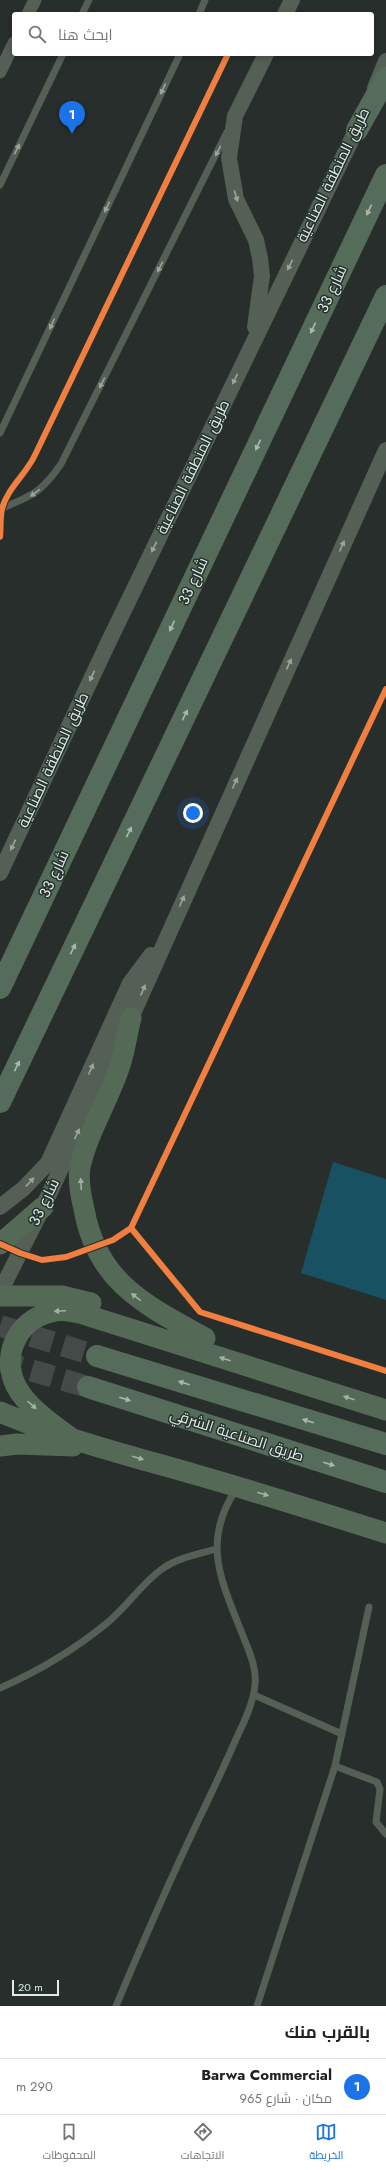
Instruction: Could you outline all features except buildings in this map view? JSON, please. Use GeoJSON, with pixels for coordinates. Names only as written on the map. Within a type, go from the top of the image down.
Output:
{"type":"FeatureCollection","features":[{"type":"Feature","properties":{"kind":"highway"},"geometry":{"type":"LineString","coordinates":[[356,130],[386,78]]}},
{"type":"Feature","properties":{"kind":"highway","name":"شارع 33"},"geometry":{"type":"LineString","coordinates":[[0,988],[386,175]]}},
{"type":"Feature","properties":{"kind":"highway"},"geometry":{"type":"LineString","coordinates":[[0,1102],[386,296]]}},
{"type":"Feature","properties":{"kind":"highway"},"geometry":{"type":"LineString","coordinates":[[97,1356],[386,1444]]}},
{"type":"Feature","properties":{"kind":"highway","name":"طريق الصناعية الشرقي"},"geometry":{"type":"LineString","coordinates":[[88,1387],[386,1482]]}},
{"type":"Feature","properties":{"kind":"main road"},"geometry":{"type":"LineString","coordinates":[[130,1018],[120,1065],[91,1133],[80,1168],[81,1196],[86,1222],[95,1246],[105,1265],[124,1288],[148,1306],[205,1338]]}},
{"type":"Feature","properties":{"kind":"main road"},"geometry":{"type":"LineString","coordinates":[[0,1244],[43,1207]]}},
{"type":"Feature","properties":{"kind":"main road"},"geometry":{"type":"LineString","coordinates":[[0,1296],[69,1298],[205,1338],[386,1396]]}},
{"type":"Feature","properties":{"kind":"main road"},"geometry":{"type":"LineString","coordinates":[[71,1438],[28,1401],[17,1387],[10,1372],[9,1357],[13,1342],[24,1328],[36,1318],[58,1310],[84,1314],[386,1410]]}},
{"type":"Feature","properties":{"kind":"main road"},"geometry":{"type":"LineString","coordinates":[[0,1412],[27,1424],[71,1438],[239,1487],[386,1533]]}},
{"type":"Feature","properties":{"kind":"main road"},"geometry":{"type":"LineString","coordinates":[[0,1446],[17,1444],[101,1447]]}},
{"type":"Feature","properties":{"kind":"street"},"geometry":{"type":"LineString","coordinates":[[29,12],[34,0]]}},
{"type":"Feature","properties":{"kind":"street"},"geometry":{"type":"LineString","coordinates":[[286,12],[292,0]]}},
{"type":"Feature","properties":{"kind":"street"},"geometry":{"type":"LineString","coordinates":[[0,72],[12,47]]}},
{"type":"Feature","properties":{"kind":"street"},"geometry":{"type":"LineString","coordinates":[[252,344],[261,270],[256,240],[236,199],[231,178],[229,158],[235,116],[265,56]]}},
{"type":"Feature","properties":{"kind":"street","name":"طريق المنطقة الصناعية"},"geometry":{"type":"LineString","coordinates":[[0,873],[252,344],[356,130],[386,62]]}},
{"type":"Feature","properties":{"kind":"street"},"geometry":{"type":"LineString","coordinates":[[0,1207],[23,1189],[48,1163],[130,983],[166,937],[386,450]]}},
{"type":"Feature","properties":{"kind":"street","name":"شارع 33"},"geometry":{"type":"LineString","coordinates":[[0,1292],[43,1207],[166,937]]}},
{"type":"Feature","properties":{"kind":"lane"},"geometry":{"type":"LineString","coordinates":[[83,12],[89,0]]}},
{"type":"Feature","properties":{"kind":"lane"},"geometry":{"type":"LineString","coordinates":[[200,12],[205,0]]}},
{"type":"Feature","properties":{"kind":"lane"},"geometry":{"type":"LineString","coordinates":[[0,184],[62,56]]}},
{"type":"Feature","properties":{"kind":"lane"},"geometry":{"type":"LineString","coordinates":[[0,433],[179,56]]}},
{"type":"Feature","properties":{"kind":"lane"},"geometry":{"type":"LineString","coordinates":[[0,509],[34,495],[48,483],[61,464],[235,116]]}},
{"type":"Feature","properties":{"kind":"lane"},"geometry":{"type":"LineString","coordinates":[[116,2006],[161,1899],[220,1776],[254,1696],[255,1683],[253,1666],[222,1582],[216,1549],[218,1532],[224,1512],[239,1487]]}},
{"type":"Feature","properties":{"kind":"lane"},"geometry":{"type":"LineString","coordinates":[[0,1688],[46,1666],[89,1638],[114,1617],[161,1569],[180,1559],[216,1549]]}},
{"type":"Feature","properties":{"kind":"lane"},"geometry":{"type":"LineString","coordinates":[[257,2006],[336,1766],[370,1608]]}},
{"type":"Feature","properties":{"kind":"lane"},"geometry":{"type":"LineString","coordinates":[[254,1696],[342,1734]]}},
{"type":"Feature","properties":{"kind":"lane"},"geometry":{"type":"LineString","coordinates":[[336,1766],[376,1782],[380,1789],[376,1822],[386,1834]]}},
{"type":"Feature","properties":{"kind":"water"},"geometry":{"type":"Polygon","coordinates":[[[333,1162],[386,1179],[386,1300],[301,1273],[333,1162]]]}},
{"type":"Feature","properties":{"kind":"tunnel"},"geometry":{"type":"LineString","coordinates":[[0,1326],[97,1356]]}},
{"type":"Feature","properties":{"kind":"tunnel"},"geometry":{"type":"LineString","coordinates":[[0,1361],[88,1387]]}},
{"type":"Feature","properties":{"kind":"cycle path"},"geometry":{"type":"LineString","coordinates":[[0,537],[1,512],[4,502],[34,457],[227,56]]}},
{"type":"Feature","properties":{"kind":"cycle path"},"geometry":{"type":"LineString","coordinates":[[131,1228],[386,689]]}},
{"type":"Feature","properties":{"kind":"cycle path"},"geometry":{"type":"LineString","coordinates":[[0,1244],[20,1253],[42,1260],[66,1257],[113,1240],[131,1228],[200,1312],[386,1371]]}},
{"type":"Feature","properties":{"kind":"place","name":"Barwa Commercial"},"geometry":{"type":"Point","coordinates":[72,134]}}]}
